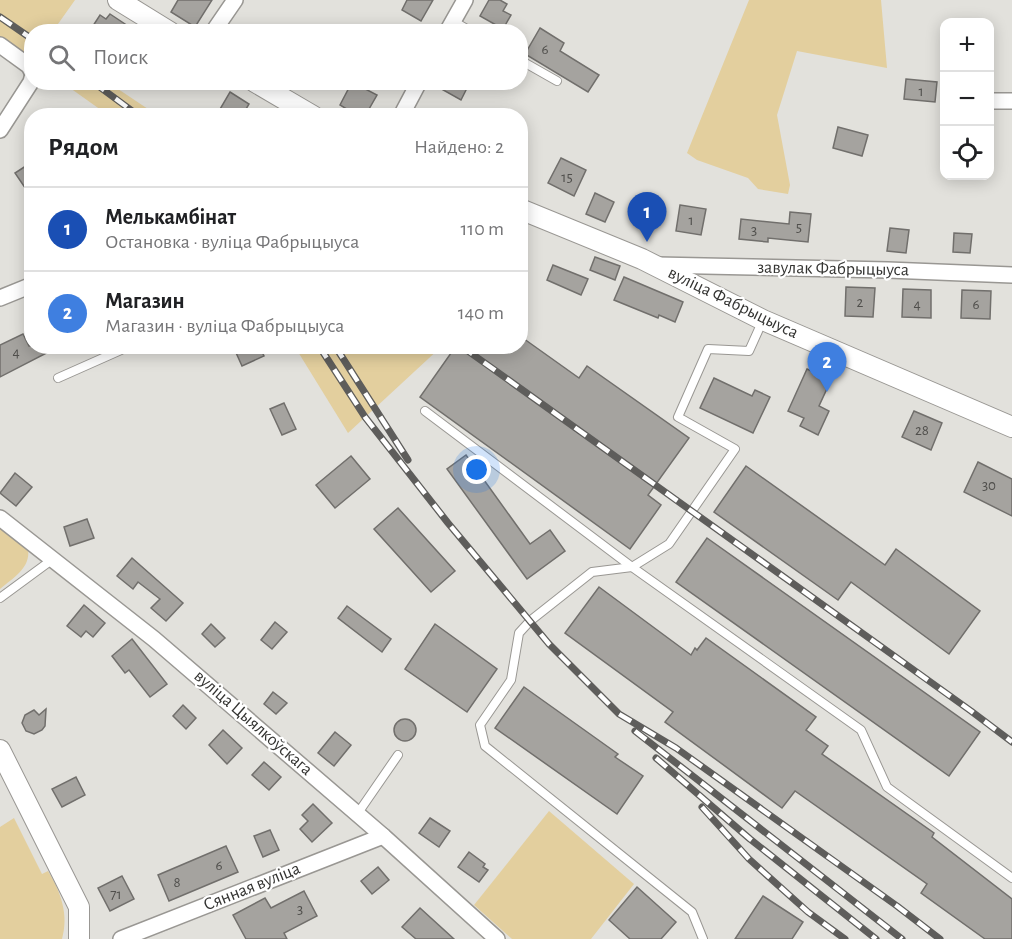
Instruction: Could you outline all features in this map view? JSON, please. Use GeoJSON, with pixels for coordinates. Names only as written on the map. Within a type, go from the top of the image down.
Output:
{"type":"FeatureCollection","features":[{"type":"Feature","properties":{"kind":"street"},"geometry":{"type":"LineString","coordinates":[[118,0],[157,24]]}},
{"type":"Feature","properties":{"kind":"street"},"geometry":{"type":"LineString","coordinates":[[219,24],[236,0]]}},
{"type":"Feature","properties":{"kind":"street"},"geometry":{"type":"LineString","coordinates":[[451,24],[465,0]]}},
{"type":"Feature","properties":{"kind":"street"},"geometry":{"type":"LineString","coordinates":[[0,45],[24,62]]}},
{"type":"Feature","properties":{"kind":"street"},"geometry":{"type":"LineString","coordinates":[[0,130],[26,90]]}},
{"type":"Feature","properties":{"kind":"street"},"geometry":{"type":"LineString","coordinates":[[269,90],[300,108]]}},
{"type":"Feature","properties":{"kind":"street"},"geometry":{"type":"LineString","coordinates":[[404,108],[415,90]]}},
{"type":"Feature","properties":{"kind":"street"},"geometry":{"type":"LineString","coordinates":[[994,101],[1012,101]]}},
{"type":"Feature","properties":{"kind":"street","name":"вуліца Фабрыцыуса"},"geometry":{"type":"LineString","coordinates":[[528,212],[654,265],[763,320],[1012,427]]}},
{"type":"Feature","properties":{"kind":"street","name":"завулак Фабрыцыуса"},"geometry":{"type":"LineString","coordinates":[[654,265],[1012,275]]}},
{"type":"Feature","properties":{"kind":"street"},"geometry":{"type":"LineString","coordinates":[[0,298],[24,288]]}},
{"type":"Feature","properties":{"kind":"street","name":"вуліца Цыялкоўскага"},"geometry":{"type":"LineString","coordinates":[[0,518],[154,639],[358,813],[497,939]]}},
{"type":"Feature","properties":{"kind":"street"},"geometry":{"type":"LineString","coordinates":[[0,750],[79,908],[80,939],[90,939]]}},
{"type":"Feature","properties":{"kind":"street","name":"Сянная вуліца"},"geometry":{"type":"LineString","coordinates":[[121,939],[383,836]]}},
{"type":"Feature","properties":{"kind":"lane"},"geometry":{"type":"LineString","coordinates":[[528,65],[557,81]]}},
{"type":"Feature","properties":{"kind":"lane"},"geometry":{"type":"LineString","coordinates":[[703,939],[692,912],[485,746],[480,725],[512,680],[519,633],[530,621],[592,572],[632,567],[669,544],[735,449],[678,417],[708,349],[750,351],[763,320]]}},
{"type":"Feature","properties":{"kind":"lane"},"geometry":{"type":"LineString","coordinates":[[58,378],[112,354]]}},
{"type":"Feature","properties":{"kind":"lane"},"geometry":{"type":"LineString","coordinates":[[425,411],[632,567],[861,730],[887,787],[1012,878]]}},
{"type":"Feature","properties":{"kind":"lane"},"geometry":{"type":"LineString","coordinates":[[0,598],[53,559]]}},
{"type":"Feature","properties":{"kind":"lane"},"geometry":{"type":"LineString","coordinates":[[358,813],[398,755]]}},
{"type":"Feature","properties":{"kind":"shaded area"},"geometry":{"type":"Polygon","coordinates":[[[0,0],[75,0],[58,24],[24,24],[24,55],[0,37],[0,0]]]}},
{"type":"Feature","properties":{"kind":"shaded area"},"geometry":{"type":"Polygon","coordinates":[[[749,0],[881,0],[887,68],[797,51],[777,115],[790,185],[788,194],[758,189],[748,178],[697,160],[687,153],[749,0]]]}},
{"type":"Feature","properties":{"kind":"shaded area"},"geometry":{"type":"Polygon","coordinates":[[[73,90],[120,90],[146,108],[98,108],[73,90]]]}},
{"type":"Feature","properties":{"kind":"shaded area"},"geometry":{"type":"Polygon","coordinates":[[[299,354],[433,354],[348,433],[299,354]]]}},
{"type":"Feature","properties":{"kind":"shaded area"},"geometry":{"type":"Polygon","coordinates":[[[0,526],[28,549],[28,556],[20,572],[0,589],[0,526]]]}},
{"type":"Feature","properties":{"kind":"shaded area"},"geometry":{"type":"Polygon","coordinates":[[[549,811],[634,884],[591,939],[512,939],[474,905],[549,811]]]}},
{"type":"Feature","properties":{"kind":"shaded area"},"geometry":{"type":"Polygon","coordinates":[[[14,818],[42,874],[48,871],[57,887],[65,921],[62,939],[0,939],[0,827],[14,818]]]}},
{"type":"Feature","properties":{"kind":"building"},"geometry":{"type":"Polygon","coordinates":[[[178,0],[212,0],[197,24],[190,24],[171,12],[178,0]]]}},
{"type":"Feature","properties":{"kind":"building"},"geometry":{"type":"Polygon","coordinates":[[[407,0],[433,0],[421,21],[402,10],[407,0]]]}},
{"type":"Feature","properties":{"kind":"building"},"geometry":{"type":"Polygon","coordinates":[[[489,0],[500,0],[507,4],[503,11],[511,15],[506,24],[494,24],[480,16],[489,0]]]}},
{"type":"Feature","properties":{"kind":"building"},"geometry":{"type":"Polygon","coordinates":[[[110,14],[125,24],[94,24],[100,15],[106,19],[110,14]]]}},
{"type":"Feature","properties":{"kind":"building"},"geometry":{"type":"Polygon","coordinates":[[[540,28],[564,43],[560,51],[599,75],[588,92],[528,56],[528,49],[540,28]]]}},
{"type":"Feature","properties":{"kind":"building"},"geometry":{"type":"Polygon","coordinates":[[[906,79],[937,82],[935,102],[904,99],[906,79]]]}},
{"type":"Feature","properties":{"kind":"building"},"geometry":{"type":"Polygon","coordinates":[[[348,90],[367,90],[377,95],[370,108],[345,108],[340,105],[348,90]]]}},
{"type":"Feature","properties":{"kind":"building"},"geometry":{"type":"Polygon","coordinates":[[[443,90],[466,90],[461,100],[443,90]]]}},
{"type":"Feature","properties":{"kind":"building"},"geometry":{"type":"Polygon","coordinates":[[[230,92],[249,104],[247,108],[221,108],[230,92]]]}},
{"type":"Feature","properties":{"kind":"building"},"geometry":{"type":"Polygon","coordinates":[[[838,127],[868,135],[862,156],[833,148],[838,127]]]}},
{"type":"Feature","properties":{"kind":"building"},"geometry":{"type":"Polygon","coordinates":[[[561,158],[586,170],[574,196],[548,183],[561,158]]]}},
{"type":"Feature","properties":{"kind":"building"},"geometry":{"type":"Polygon","coordinates":[[[24,167],[24,186],[15,173],[24,167]]]}},
{"type":"Feature","properties":{"kind":"building"},"geometry":{"type":"Polygon","coordinates":[[[595,193],[614,202],[605,222],[586,214],[595,193]]]}},
{"type":"Feature","properties":{"kind":"building"},"geometry":{"type":"Polygon","coordinates":[[[680,205],[706,209],[701,235],[676,231],[680,205]]]}},
{"type":"Feature","properties":{"kind":"building"},"geometry":{"type":"Polygon","coordinates":[[[790,212],[811,214],[808,242],[768,238],[768,242],[739,239],[741,219],[789,224],[790,212]]]}},
{"type":"Feature","properties":{"kind":"building"},"geometry":{"type":"Polygon","coordinates":[[[890,228],[909,230],[906,253],[887,251],[890,228]]]}},
{"type":"Feature","properties":{"kind":"building"},"geometry":{"type":"Polygon","coordinates":[[[954,233],[972,234],[970,253],[953,252],[954,233]]]}},
{"type":"Feature","properties":{"kind":"building"},"geometry":{"type":"Polygon","coordinates":[[[595,257],[620,266],[615,280],[590,270],[595,257]]]}},
{"type":"Feature","properties":{"kind":"building"},"geometry":{"type":"Polygon","coordinates":[[[553,265],[588,279],[581,295],[547,280],[553,265]]]}},
{"type":"Feature","properties":{"kind":"building"},"geometry":{"type":"Polygon","coordinates":[[[624,277],[683,302],[675,322],[659,315],[658,318],[614,300],[624,277]]]}},
{"type":"Feature","properties":{"kind":"building"},"geometry":{"type":"Polygon","coordinates":[[[846,287],[875,288],[873,317],[845,316],[846,287]]]}},
{"type":"Feature","properties":{"kind":"building"},"geometry":{"type":"Polygon","coordinates":[[[903,289],[931,290],[931,318],[902,317],[903,289]]]}},
{"type":"Feature","properties":{"kind":"building"},"geometry":{"type":"Polygon","coordinates":[[[962,290],[991,291],[990,319],[961,318],[962,290]]]}},
{"type":"Feature","properties":{"kind":"building"},"geometry":{"type":"Polygon","coordinates":[[[23,334],[24,354],[45,354],[0,377],[0,345],[23,334]]]}},
{"type":"Feature","properties":{"kind":"building"},"geometry":{"type":"Polygon","coordinates":[[[528,342],[579,378],[587,366],[689,438],[648,495],[661,505],[630,549],[420,397],[450,354],[528,354],[528,342]]]}},
{"type":"Feature","properties":{"kind":"building"},"geometry":{"type":"Polygon","coordinates":[[[237,354],[263,354],[264,356],[242,366],[237,354]]]}},
{"type":"Feature","properties":{"kind":"building"},"geometry":{"type":"Polygon","coordinates":[[[807,369],[831,380],[819,406],[829,411],[818,435],[800,426],[804,418],[788,411],[807,369]]]}},
{"type":"Feature","properties":{"kind":"building"},"geometry":{"type":"Polygon","coordinates":[[[714,378],[752,396],[755,390],[770,397],[753,433],[700,408],[714,378]]]}},
{"type":"Feature","properties":{"kind":"building"},"geometry":{"type":"Polygon","coordinates":[[[284,403],[296,429],[282,435],[270,409],[284,403]]]}},
{"type":"Feature","properties":{"kind":"building"},"geometry":{"type":"Polygon","coordinates":[[[914,411],[942,423],[931,450],[902,437],[914,411]]]}},
{"type":"Feature","properties":{"kind":"building"},"geometry":{"type":"Polygon","coordinates":[[[466,455],[530,544],[550,530],[565,551],[527,579],[447,469],[466,455]]]}},
{"type":"Feature","properties":{"kind":"building"},"geometry":{"type":"Polygon","coordinates":[[[351,456],[370,479],[335,508],[316,485],[351,456]]]}},
{"type":"Feature","properties":{"kind":"building"},"geometry":{"type":"Polygon","coordinates":[[[978,462],[1012,479],[1012,516],[964,492],[978,462]]]}},
{"type":"Feature","properties":{"kind":"building"},"geometry":{"type":"Polygon","coordinates":[[[746,466],[885,565],[896,549],[980,611],[949,654],[851,582],[838,600],[714,512],[746,466]]]}},
{"type":"Feature","properties":{"kind":"building"},"geometry":{"type":"Polygon","coordinates":[[[15,473],[32,487],[16,506],[0,493],[15,473]]]}},
{"type":"Feature","properties":{"kind":"building"},"geometry":{"type":"Polygon","coordinates":[[[398,508],[455,571],[431,592],[374,529],[398,508]]]}},
{"type":"Feature","properties":{"kind":"building"},"geometry":{"type":"Polygon","coordinates":[[[87,519],[94,538],[70,546],[64,527],[87,519]]]}},
{"type":"Feature","properties":{"kind":"building"},"geometry":{"type":"Polygon","coordinates":[[[707,538],[980,732],[949,776],[676,582],[707,538]]]}},
{"type":"Feature","properties":{"kind":"building"},"geometry":{"type":"Polygon","coordinates":[[[132,558],[183,603],[166,621],[151,608],[160,599],[138,582],[133,589],[117,576],[132,558]]]}},
{"type":"Feature","properties":{"kind":"building"},"geometry":{"type":"Polygon","coordinates":[[[599,587],[691,655],[706,638],[816,717],[806,730],[828,746],[822,754],[934,833],[932,837],[1012,899],[1012,939],[985,939],[921,893],[927,884],[795,791],[782,808],[665,722],[673,712],[565,633],[599,587]]]}},
{"type":"Feature","properties":{"kind":"building"},"geometry":{"type":"Polygon","coordinates":[[[84,605],[105,623],[93,637],[86,631],[81,637],[67,626],[84,605]]]}},
{"type":"Feature","properties":{"kind":"building"},"geometry":{"type":"Polygon","coordinates":[[[347,606],[391,639],[382,652],[338,618],[347,606]]]}},
{"type":"Feature","properties":{"kind":"building"},"geometry":{"type":"Polygon","coordinates":[[[275,622],[287,632],[272,649],[261,640],[275,622]]]}},
{"type":"Feature","properties":{"kind":"building"},"geometry":{"type":"Polygon","coordinates":[[[211,624],[225,638],[215,647],[202,634],[211,624]]]}},
{"type":"Feature","properties":{"kind":"building"},"geometry":{"type":"Polygon","coordinates":[[[435,624],[497,669],[467,712],[405,669],[435,624]]]}},
{"type":"Feature","properties":{"kind":"building"},"geometry":{"type":"Polygon","coordinates":[[[132,639],[167,684],[150,697],[129,670],[125,673],[112,656],[132,639]]]}},
{"type":"Feature","properties":{"kind":"building"},"geometry":{"type":"Polygon","coordinates":[[[524,687],[618,754],[615,757],[643,776],[617,814],[495,728],[524,687]]]}},
{"type":"Feature","properties":{"kind":"building"},"geometry":{"type":"Polygon","coordinates":[[[273,692],[287,703],[276,714],[264,704],[273,692]]]}},
{"type":"Feature","properties":{"kind":"building"},"geometry":{"type":"Polygon","coordinates":[[[183,705],[196,718],[186,729],[173,716],[183,705]]]}},
{"type":"Feature","properties":{"kind":"building"},"geometry":{"type":"Polygon","coordinates":[[[46,709],[45,726],[42,730],[34,734],[26,731],[22,723],[25,715],[34,710],[39,715],[46,709]]]}},
{"type":"Feature","properties":{"kind":"building"},"geometry":{"type":"Polygon","coordinates":[[[401,719],[409,719],[416,726],[416,734],[409,741],[401,741],[394,734],[394,726],[401,719]]]}},
{"type":"Feature","properties":{"kind":"building"},"geometry":{"type":"Polygon","coordinates":[[[223,730],[242,748],[227,764],[209,745],[223,730]]]}},
{"type":"Feature","properties":{"kind":"building"},"geometry":{"type":"Polygon","coordinates":[[[335,732],[351,745],[334,766],[318,753],[335,732]]]}},
{"type":"Feature","properties":{"kind":"building"},"geometry":{"type":"Polygon","coordinates":[[[264,762],[281,777],[269,790],[252,775],[264,762]]]}},
{"type":"Feature","properties":{"kind":"building"},"geometry":{"type":"Polygon","coordinates":[[[76,777],[85,795],[62,807],[52,789],[76,777]]]}},
{"type":"Feature","properties":{"kind":"building"},"geometry":{"type":"Polygon","coordinates":[[[313,804],[332,823],[312,842],[300,829],[308,821],[302,815],[313,804]]]}},
{"type":"Feature","properties":{"kind":"building"},"geometry":{"type":"Polygon","coordinates":[[[430,818],[450,831],[439,847],[419,833],[430,818]]]}},
{"type":"Feature","properties":{"kind":"building"},"geometry":{"type":"Polygon","coordinates":[[[270,830],[279,850],[263,857],[254,836],[270,830]]]}},
{"type":"Feature","properties":{"kind":"building"},"geometry":{"type":"Polygon","coordinates":[[[226,846],[238,872],[169,901],[158,875],[226,846]]]}},
{"type":"Feature","properties":{"kind":"building"},"geometry":{"type":"Polygon","coordinates":[[[469,852],[485,864],[483,867],[488,870],[479,882],[458,867],[469,852]]]}},
{"type":"Feature","properties":{"kind":"building"},"geometry":{"type":"Polygon","coordinates":[[[378,867],[389,880],[372,894],[361,881],[378,867]]]}},
{"type":"Feature","properties":{"kind":"building"},"geometry":{"type":"Polygon","coordinates":[[[122,876],[134,899],[110,911],[98,888],[122,876]]]}},
{"type":"Feature","properties":{"kind":"building"},"geometry":{"type":"Polygon","coordinates":[[[637,887],[676,922],[661,939],[630,939],[609,920],[637,887]]]}},
{"type":"Feature","properties":{"kind":"building"},"geometry":{"type":"Polygon","coordinates":[[[304,891],[317,916],[284,933],[287,939],[246,939],[233,915],[265,898],[271,908],[304,891]]]}},
{"type":"Feature","properties":{"kind":"building"},"geometry":{"type":"Polygon","coordinates":[[[763,896],[803,922],[792,939],[735,939],[763,896]]]}},
{"type":"Feature","properties":{"kind":"building"},"geometry":{"type":"Polygon","coordinates":[[[420,908],[454,939],[416,939],[402,927],[420,908]]]}},
{"type":"Feature","properties":{"kind":"railway"},"geometry":{"type":"LineString","coordinates":[[0,17],[24,34]]}},
{"type":"Feature","properties":{"kind":"railway"},"geometry":{"type":"LineString","coordinates":[[104,90],[128,108]]}},
{"type":"Feature","properties":{"kind":"railway"},"geometry":{"type":"LineString","coordinates":[[324,354],[365,417],[448,523],[549,644],[619,714],[676,748],[940,939]]}},
{"type":"Feature","properties":{"kind":"railway"},"geometry":{"type":"LineString","coordinates":[[340,354],[408,460]]}},
{"type":"Feature","properties":{"kind":"railway"},"geometry":{"type":"LineString","coordinates":[[472,354],[1012,742]]}},
{"type":"Feature","properties":{"kind":"railway"},"geometry":{"type":"LineString","coordinates":[[635,731],[902,939]]}},
{"type":"Feature","properties":{"kind":"railway"},"geometry":{"type":"LineString","coordinates":[[656,758],[750,839],[876,939]]}},
{"type":"Feature","properties":{"kind":"railway"},"geometry":{"type":"LineString","coordinates":[[702,807],[749,859],[808,912],[845,939]]}},
{"type":"Feature","properties":{"kind":"place","name":"Мелькамбінат"},"geometry":{"type":"Point","coordinates":[647,242]}},
{"type":"Feature","properties":{"kind":"place","name":"Магазин"},"geometry":{"type":"Point","coordinates":[827,392]}}]}
